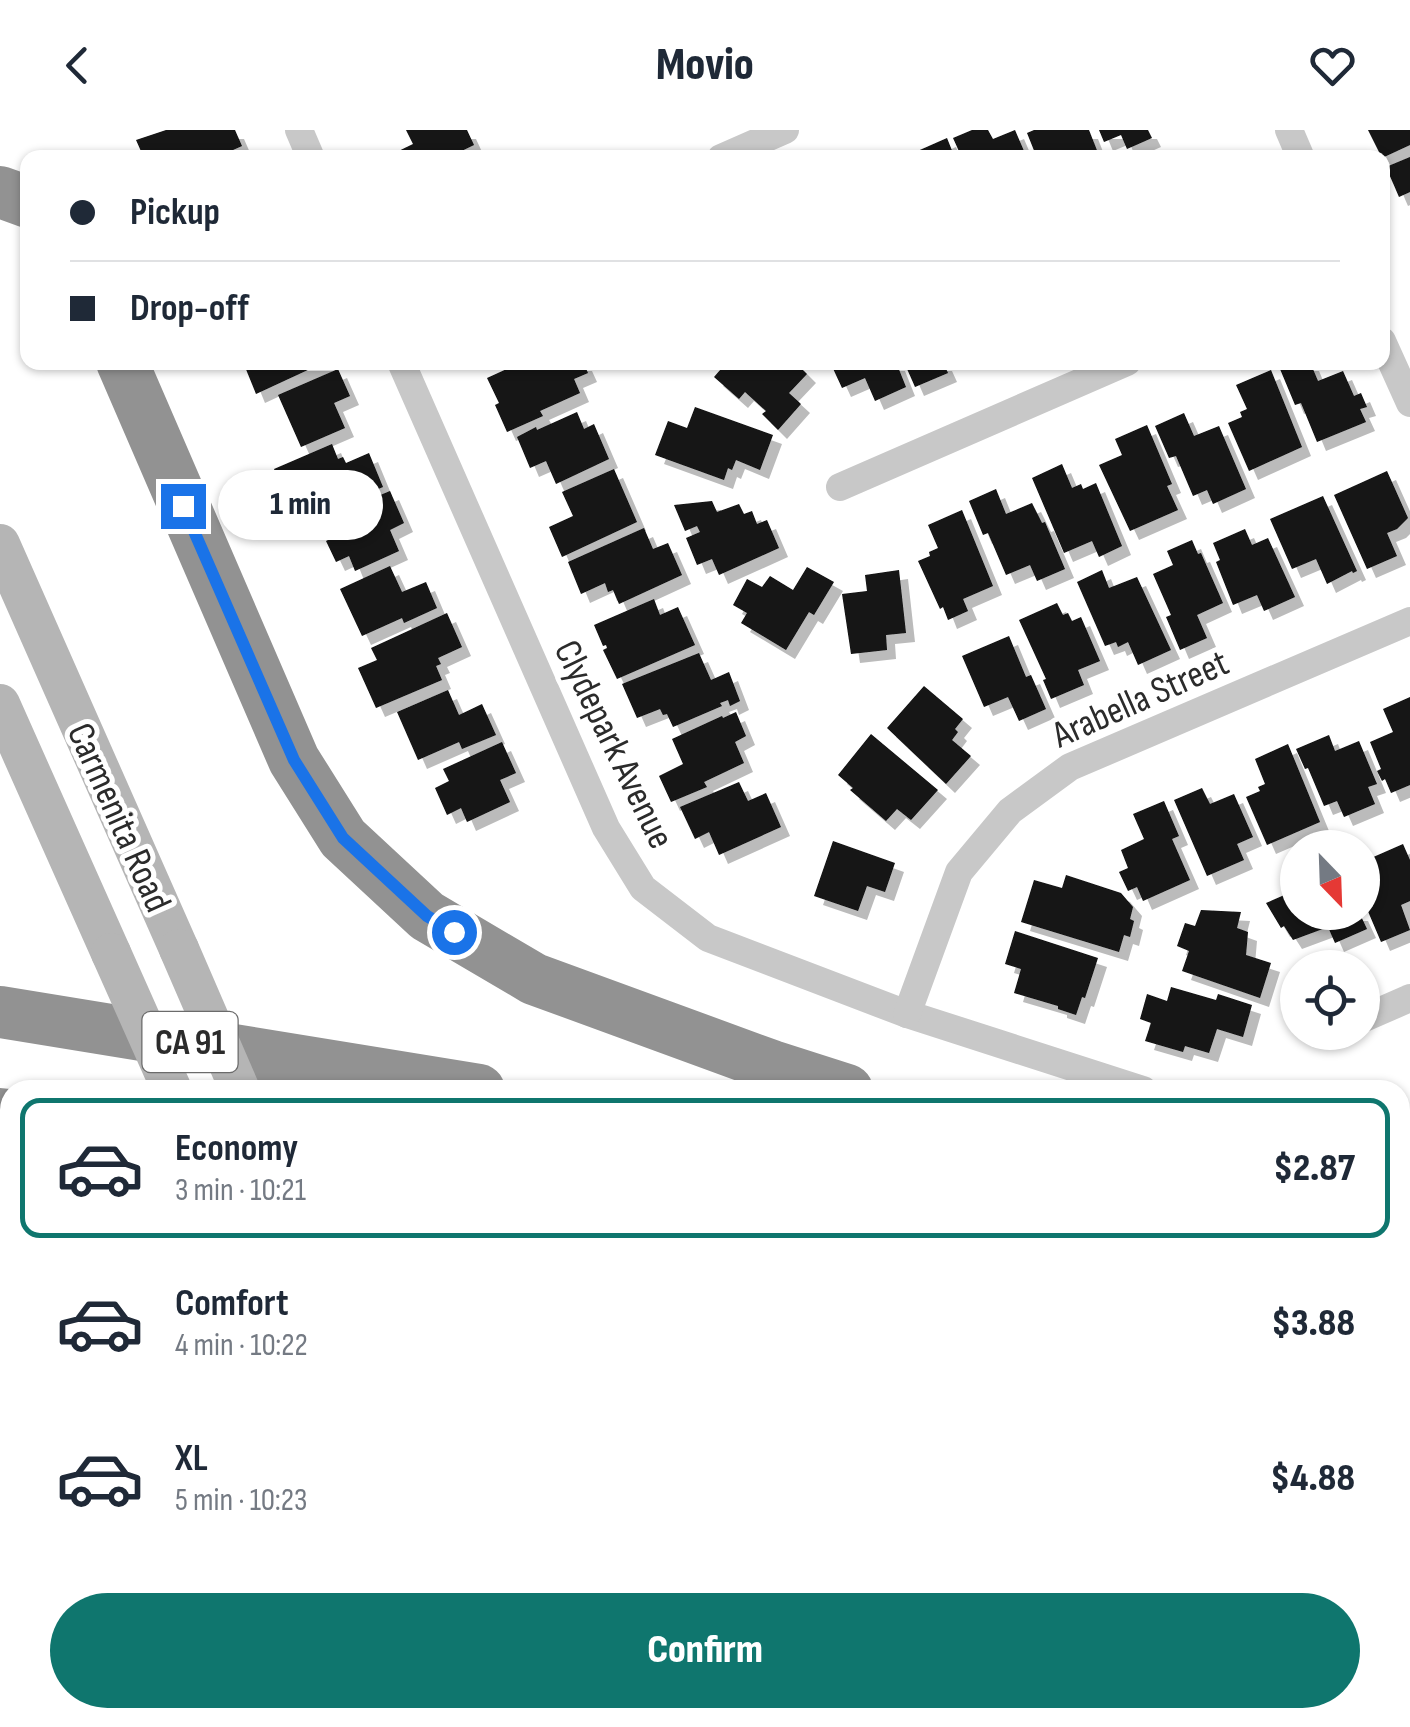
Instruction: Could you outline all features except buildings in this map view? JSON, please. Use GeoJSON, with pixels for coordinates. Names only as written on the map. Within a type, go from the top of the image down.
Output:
{"type":"FeatureCollection","features":[{"type":"Feature","properties":{"kind":"highway"},"geometry":{"type":"LineString","coordinates":[[125,370],[294,760],[343,838],[427,916],[534,979],[816,1080]]}},
{"type":"Feature","properties":{"kind":"highway","name":"CA 91"},"geometry":{"type":"LineString","coordinates":[[0,1012],[418,1080]]}},
{"type":"Feature","properties":{"kind":"highway"},"geometry":{"type":"LineString","coordinates":[[0,1046],[223,1080]]}},
{"type":"Feature","properties":{"kind":"main road","name":"Carmenita Road"},"geometry":{"type":"LineString","coordinates":[[0,544],[236,1080]]}},
{"type":"Feature","properties":{"kind":"main road","name":"Carmenita Road"},"geometry":{"type":"LineString","coordinates":[[0,704],[168,1080]]}},
{"type":"Feature","properties":{"kind":"street"},"geometry":{"type":"LineString","coordinates":[[739,150],[785,130]]}},
{"type":"Feature","properties":{"kind":"street"},"geometry":{"type":"LineString","coordinates":[[1390,358],[1410,403]]}},
{"type":"Feature","properties":{"kind":"street","name":"Clydepark Avenue"},"geometry":{"type":"LineString","coordinates":[[405,370],[606,828],[643,888],[708,938],[906,1014],[1112,1080]]}},
{"type":"Feature","properties":{"kind":"street"},"geometry":{"type":"LineString","coordinates":[[840,487],[1109,370]]}},
{"type":"Feature","properties":{"kind":"street","name":"Arabella Street"},"geometry":{"type":"LineString","coordinates":[[906,1014],[959,872],[1010,811],[1070,767],[1410,621]]}},
{"type":"Feature","properties":{"kind":"street"},"geometry":{"type":"LineString","coordinates":[[1380,1011],[1410,998]]}},
{"type":"Feature","properties":{"kind":"route"},"geometry":{"type":"LineString","coordinates":[[183,506],[294,760],[343,838],[427,916],[454,932]]}}]}
